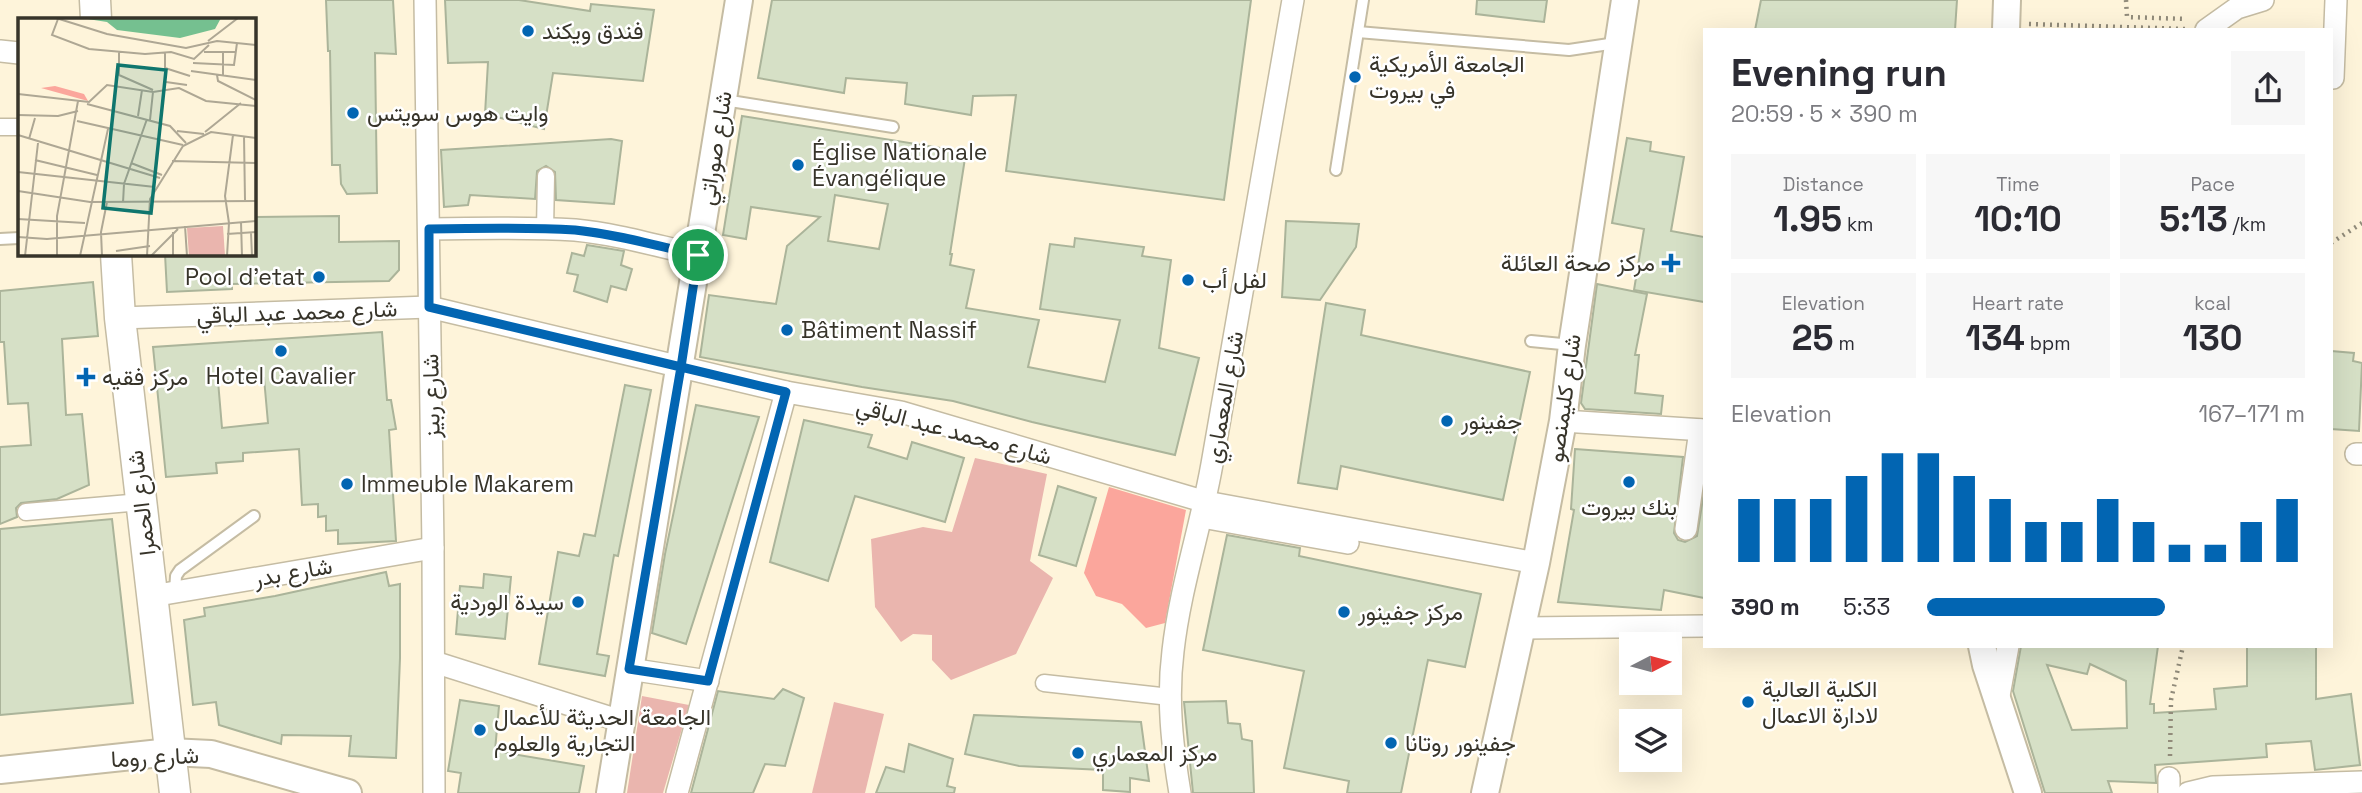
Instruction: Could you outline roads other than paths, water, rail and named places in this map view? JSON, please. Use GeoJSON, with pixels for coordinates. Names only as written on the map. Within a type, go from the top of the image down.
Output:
{"type":"FeatureCollection","features":[{"type":"Feature","properties":{"kind":"main road"},"geometry":{"type":"LineString","coordinates":[[95,0],[96,18]]}},
{"type":"Feature","properties":{"kind":"main road","name":"شارع الحمرا"},"geometry":{"type":"LineString","coordinates":[[116,256],[120,318],[141,502],[164,594],[170,752],[175,793]]}},
{"type":"Feature","properties":{"kind":"street","name":"شارع ربيز"},"geometry":{"type":"LineString","coordinates":[[425,0],[434,793]]}},
{"type":"Feature","properties":{"kind":"street","name":"شارع صوراتي"},"geometry":{"type":"LineString","coordinates":[[610,793],[740,0]]}},
{"type":"Feature","properties":{"kind":"street","name":"شارع المعماري"},"geometry":{"type":"LineString","coordinates":[[1180,793],[1170,697],[1173,649],[1181,603],[1204,509],[1293,0]]}},
{"type":"Feature","properties":{"kind":"street","name":"شارع كليمنصو"},"geometry":{"type":"LineString","coordinates":[[1485,793],[1534,570],[1563,421],[1572,345],[1625,0]]}},
{"type":"Feature","properties":{"kind":"street"},"geometry":{"type":"LineString","coordinates":[[2201,23],[2263,0]]}},
{"type":"Feature","properties":{"kind":"street"},"geometry":{"type":"LineString","coordinates":[[2333,78],[2336,0]]}},
{"type":"Feature","properties":{"kind":"street"},"geometry":{"type":"LineString","coordinates":[[0,51],[18,53]]}},
{"type":"Feature","properties":{"kind":"street"},"geometry":{"type":"LineString","coordinates":[[0,127],[18,127]]}},
{"type":"Feature","properties":{"kind":"street"},"geometry":{"type":"LineString","coordinates":[[545,230],[546,176]]}},
{"type":"Feature","properties":{"kind":"street"},"geometry":{"type":"LineString","coordinates":[[429,229],[545,230],[605,234],[698,255]]}},
{"type":"Feature","properties":{"kind":"street","name":"شارع محمد عبد الباقي"},"geometry":{"type":"LineString","coordinates":[[120,318],[429,307],[786,392],[901,412],[1204,509],[1534,570]]}},
{"type":"Feature","properties":{"kind":"street"},"geometry":{"type":"LineString","coordinates":[[677,793],[786,392]]}},
{"type":"Feature","properties":{"kind":"street"},"geometry":{"type":"LineString","coordinates":[[1563,421],[1702,430],[1686,529]]}},
{"type":"Feature","properties":{"kind":"street"},"geometry":{"type":"LineString","coordinates":[[26,512],[141,502]]}},
{"type":"Feature","properties":{"kind":"street","name":"شارع بدر"},"geometry":{"type":"LineString","coordinates":[[164,594],[433,548]]}},
{"type":"Feature","properties":{"kind":"street"},"geometry":{"type":"LineString","coordinates":[[1521,628],[1703,626]]}},
{"type":"Feature","properties":{"kind":"street"},"geometry":{"type":"LineString","coordinates":[[1982,648],[2028,793]]}},
{"type":"Feature","properties":{"kind":"street"},"geometry":{"type":"LineString","coordinates":[[1998,703],[2008,648]]}},
{"type":"Feature","properties":{"kind":"street"},"geometry":{"type":"LineString","coordinates":[[434,662],[621,721]]}},
{"type":"Feature","properties":{"kind":"street"},"geometry":{"type":"LineString","coordinates":[[629,669],[708,681]]}},
{"type":"Feature","properties":{"kind":"street"},"geometry":{"type":"LineString","coordinates":[[1044,683],[1170,697]]}},
{"type":"Feature","properties":{"kind":"street","name":"شارع روما"},"geometry":{"type":"LineString","coordinates":[[0,770],[170,752],[230,758],[348,793]]}},
{"type":"Feature","properties":{"kind":"street"},"geometry":{"type":"LineString","coordinates":[[2188,793],[2213,787],[2362,782]]}},
{"type":"Feature","properties":{"kind":"lane"},"geometry":{"type":"LineString","coordinates":[[1336,170],[1363,0]]}},
{"type":"Feature","properties":{"kind":"lane"},"geometry":{"type":"LineString","coordinates":[[1358,32],[1569,50],[1619,43]]}},
{"type":"Feature","properties":{"kind":"lane"},"geometry":{"type":"LineString","coordinates":[[724,100],[893,127]]}},
{"type":"Feature","properties":{"kind":"lane"},"geometry":{"type":"LineString","coordinates":[[0,239],[18,238]]}},
{"type":"Feature","properties":{"kind":"lane"},"geometry":{"type":"LineString","coordinates":[[1531,341],[1572,345]]}},
{"type":"Feature","properties":{"kind":"lane"},"geometry":{"type":"LineString","coordinates":[[164,594],[180,570],[254,516]]}},
{"type":"Feature","properties":{"kind":"place","name":"فندق ويكند"},"geometry":{"type":"Point","coordinates":[528,31]}},
{"type":"Feature","properties":{"kind":"place","name":"الجامعة الأمريكية في بيروت"},"geometry":{"type":"Point","coordinates":[1355,77]}},
{"type":"Feature","properties":{"kind":"place","name":"وايت هوس سويتس"},"geometry":{"type":"Point","coordinates":[353,113]}},
{"type":"Feature","properties":{"kind":"place","name":"Église Nationale Évangélique"},"geometry":{"type":"Point","coordinates":[798,165]}},
{"type":"Feature","properties":{"kind":"place","name":"مركز صحة العائلة"},"geometry":{"type":"Point","coordinates":[1671,263]}},
{"type":"Feature","properties":{"kind":"place","name":"Pool d’etat"},"geometry":{"type":"Point","coordinates":[319,277]}},
{"type":"Feature","properties":{"kind":"place","name":"لفل أب"},"geometry":{"type":"Point","coordinates":[1188,280]}},
{"type":"Feature","properties":{"kind":"place","name":"Bâtiment Nassif"},"geometry":{"type":"Point","coordinates":[787,330]}},
{"type":"Feature","properties":{"kind":"place","name":"Hotel Cavalier"},"geometry":{"type":"Point","coordinates":[281,351]}},
{"type":"Feature","properties":{"kind":"place","name":"مركز فقيه"},"geometry":{"type":"Point","coordinates":[86,377]}},
{"type":"Feature","properties":{"kind":"place","name":"جفينور"},"geometry":{"type":"Point","coordinates":[1447,421]}},
{"type":"Feature","properties":{"kind":"place","name":"بنك بيروت"},"geometry":{"type":"Point","coordinates":[1629,482]}},
{"type":"Feature","properties":{"kind":"place","name":"Immeuble Makarem"},"geometry":{"type":"Point","coordinates":[347,484]}},
{"type":"Feature","properties":{"kind":"place","name":"سيدة الوردية"},"geometry":{"type":"Point","coordinates":[578,602]}},
{"type":"Feature","properties":{"kind":"place","name":"مركز جفينور"},"geometry":{"type":"Point","coordinates":[1344,612]}},
{"type":"Feature","properties":{"kind":"place","name":"الكلية العالية لادارة الاعمال"},"geometry":{"type":"Point","coordinates":[1748,702]}},
{"type":"Feature","properties":{"kind":"place","name":"الجامعة الحديثة للأعمال التجارية والعلوم"},"geometry":{"type":"Point","coordinates":[480,730]}},
{"type":"Feature","properties":{"kind":"place","name":"جفينور روتانا"},"geometry":{"type":"Point","coordinates":[1391,743]}},
{"type":"Feature","properties":{"kind":"place","name":"مركز المعماري"},"geometry":{"type":"Point","coordinates":[1078,753]}}]}
